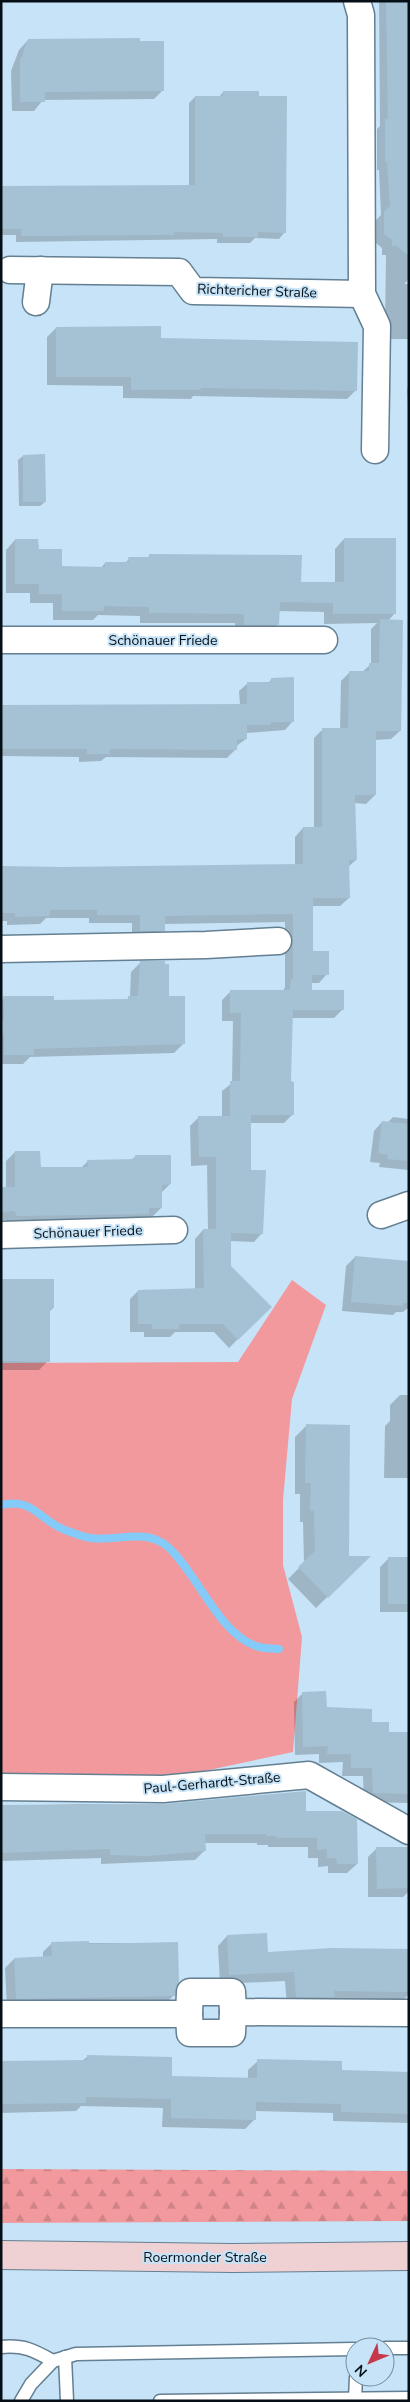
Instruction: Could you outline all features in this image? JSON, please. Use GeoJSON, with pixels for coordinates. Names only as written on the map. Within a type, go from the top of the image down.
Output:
{"type":"FeatureCollection","features":[{"type":"Feature","properties":{"kind":"main road","name":"Roermonder Straße"},"geometry":{"type":"LineString","coordinates":[[1,2254],[233,2258],[409,2256]]}},
{"type":"Feature","properties":{"kind":"street"},"geometry":{"type":"LineString","coordinates":[[357,1],[361,15],[362,294],[377,326],[375,450]]}},
{"type":"Feature","properties":{"kind":"street","name":"Richtericher Straße"},"geometry":{"type":"LineString","coordinates":[[10,270],[180,272],[193,291],[362,294]]}},
{"type":"Feature","properties":{"kind":"street"},"geometry":{"type":"LineString","coordinates":[[36,302],[40,270]]}},
{"type":"Feature","properties":{"kind":"street","name":"Schönauer Friede"},"geometry":{"type":"LineString","coordinates":[[1,640],[324,640]]}},
{"type":"Feature","properties":{"kind":"street"},"geometry":{"type":"LineString","coordinates":[[1,949],[206,945],[278,941]]}},
{"type":"Feature","properties":{"kind":"street"},"geometry":{"type":"LineString","coordinates":[[381,1214],[409,1205]]}},
{"type":"Feature","properties":{"kind":"street","name":"Schönauer Friede"},"geometry":{"type":"LineString","coordinates":[[1,1235],[174,1230]]}},
{"type":"Feature","properties":{"kind":"street","name":"Paul-Gerhardt-Straße"},"geometry":{"type":"LineString","coordinates":[[1,1787],[163,1789],[309,1775],[409,1832]]}},
{"type":"Feature","properties":{"kind":"street"},"geometry":{"type":"LineString","coordinates":[[1,2014],[189,2014],[190,2033],[232,2033],[232,2012],[409,2014]]}},
{"type":"Feature","properties":{"kind":"lane"},"geometry":{"type":"LineString","coordinates":[[1,2347],[19,2346],[53,2360]]}},
{"type":"Feature","properties":{"kind":"lane"},"geometry":{"type":"LineString","coordinates":[[395,2348],[409,2348]]}},
{"type":"Feature","properties":{"kind":"lane"},"geometry":{"type":"LineString","coordinates":[[21,2401],[31,2384],[53,2360],[76,2354],[345,2349]]}},
{"type":"Feature","properties":{"kind":"lane"},"geometry":{"type":"LineString","coordinates":[[65,2357],[66,2401]]}},
{"type":"Feature","properties":{"kind":"lane"},"geometry":{"type":"LineString","coordinates":[[355,2399],[356,2387]]}},
{"type":"Feature","properties":{"kind":"lane"},"geometry":{"type":"LineString","coordinates":[[160,2401],[409,2398]]}},
{"type":"Feature","properties":{"kind":"green space"},"geometry":{"type":"Polygon","coordinates":[[[292,1280],[326,1305],[292,1399],[283,1500],[283,1565],[302,1637],[293,1752],[185,1775],[1,1775],[1,1363],[238,1362],[292,1280]]]}},
{"type":"Feature","properties":{"kind":"green space"},"geometry":{"type":"Polygon","coordinates":[[[1,2169],[409,2171],[409,2221],[1,2223],[1,2169]]]}},
{"type":"Feature","properties":{"kind":"building"},"geometry":{"type":"Polygon","coordinates":[[[386,1],[409,1],[409,256],[397,246],[392,246],[392,240],[384,234],[384,211],[390,206],[387,162],[385,162],[385,119],[388,119],[386,1]]]}},
{"type":"Feature","properties":{"kind":"building"},"geometry":{"type":"Polygon","coordinates":[[[140,38],[140,41],[164,41],[164,91],[45,92],[45,102],[20,102],[20,61],[28,39],[140,38]]]}},
{"type":"Feature","properties":{"kind":"building"},"geometry":{"type":"Polygon","coordinates":[[[223,91],[259,91],[259,96],[287,96],[286,233],[258,232],[258,237],[223,237],[223,233],[174,232],[174,235],[21,236],[22,229],[1,229],[1,186],[195,185],[195,96],[223,96],[223,91]]]}},
{"type":"Feature","properties":{"kind":"building"},"geometry":{"type":"Polygon","coordinates":[[[161,326],[161,338],[358,342],[357,391],[201,388],[201,390],[131,390],[131,377],[56,377],[56,327],[161,326]]]}},
{"type":"Feature","properties":{"kind":"building"},"geometry":{"type":"Polygon","coordinates":[[[45,454],[46,502],[23,502],[23,455],[45,454]]]}},
{"type":"Feature","properties":{"kind":"building"},"geometry":{"type":"Polygon","coordinates":[[[344,538],[396,538],[396,614],[333,614],[333,603],[280,602],[279,625],[244,625],[244,614],[149,613],[149,607],[104,606],[104,611],[62,611],[62,594],[39,594],[39,584],[15,584],[15,539],[38,539],[39,549],[62,549],[62,566],[105,567],[105,562],[129,562],[128,557],[149,557],[149,554],[302,555],[301,582],[344,582],[344,538]]]}},
{"type":"Feature","properties":{"kind":"building"},"geometry":{"type":"Polygon","coordinates":[[[380,619],[403,620],[401,731],[376,731],[376,795],[355,795],[357,860],[349,860],[350,898],[313,898],[313,951],[329,951],[329,975],[312,975],[312,990],[344,990],[344,1010],[293,1010],[291,1081],[294,1082],[294,1115],[251,1115],[251,1170],[266,1170],[263,1234],[231,1233],[231,1266],[272,1307],[238,1340],[223,1324],[179,1324],[179,1329],[152,1329],[152,1324],[138,1324],[138,1290],[204,1288],[203,1229],[216,1229],[216,1157],[199,1157],[198,1116],[230,1116],[230,1081],[240,1081],[241,1013],[230,1013],[230,990],[290,990],[291,979],[293,979],[293,914],[165,916],[165,931],[140,931],[140,915],[97,915],[97,910],[50,910],[50,916],[15,917],[15,913],[1,913],[1,866],[303,864],[303,827],[322,827],[322,728],[348,728],[349,671],[369,671],[369,663],[379,663],[380,619]]]}},
{"type":"Feature","properties":{"kind":"building"},"geometry":{"type":"Polygon","coordinates":[[[294,677],[294,722],[271,722],[271,725],[247,725],[247,739],[237,739],[237,750],[110,749],[110,754],[87,754],[87,749],[1,749],[1,705],[247,704],[247,682],[271,682],[271,678],[294,677]]]}},
{"type":"Feature","properties":{"kind":"building"},"geometry":{"type":"Polygon","coordinates":[[[140,961],[165,961],[165,964],[169,964],[169,996],[185,996],[185,1044],[34,1049],[34,1055],[4,1055],[4,1035],[1,1032],[1,1023],[4,1019],[3,996],[54,996],[54,1000],[128,999],[128,996],[138,996],[140,961]]]}},
{"type":"Feature","properties":{"kind":"building"},"geometry":{"type":"Polygon","coordinates":[[[382,1121],[409,1124],[409,1161],[387,1159],[388,1155],[378,1153],[382,1121]]]}},
{"type":"Feature","properties":{"kind":"building"},"geometry":{"type":"Polygon","coordinates":[[[15,1151],[40,1151],[41,1167],[88,1167],[87,1160],[135,1159],[135,1155],[171,1155],[171,1184],[162,1185],[162,1208],[149,1208],[149,1214],[16,1216],[15,1211],[1,1212],[1,1187],[15,1187],[15,1151]]]}},
{"type":"Feature","properties":{"kind":"building"},"geometry":{"type":"Polygon","coordinates":[[[355,1256],[409,1261],[409,1303],[403,1303],[403,1306],[351,1302],[355,1256]]]}},
{"type":"Feature","properties":{"kind":"building"},"geometry":{"type":"Polygon","coordinates":[[[1,1279],[54,1279],[54,1308],[50,1308],[50,1362],[1,1361],[1,1279]]]}},
{"type":"Feature","properties":{"kind":"building"},"geometry":{"type":"Polygon","coordinates":[[[306,1424],[350,1425],[349,1556],[371,1556],[328,1598],[298,1567],[315,1551],[314,1511],[310,1511],[311,1483],[305,1483],[306,1424]]]}},
{"type":"Feature","properties":{"kind":"building"},"geometry":{"type":"Polygon","coordinates":[[[388,1557],[409,1557],[409,1604],[388,1604],[388,1557]]]}},
{"type":"Feature","properties":{"kind":"building"},"geometry":{"type":"Polygon","coordinates":[[[326,1691],[327,1707],[372,1709],[372,1722],[389,1722],[389,1732],[409,1732],[409,1794],[373,1793],[372,1768],[351,1768],[351,1754],[327,1754],[328,1746],[303,1747],[302,1692],[326,1691]]]}},
{"type":"Feature","properties":{"kind":"building"},"geometry":{"type":"Polygon","coordinates":[[[306,1791],[306,1811],[342,1811],[357,1819],[358,1864],[337,1864],[336,1858],[327,1858],[327,1849],[317,1850],[317,1838],[277,1838],[276,1836],[266,1836],[266,1834],[205,1834],[206,1851],[148,1856],[110,1855],[110,1849],[1,1853],[1,1805],[164,1804],[306,1791]]]}},
{"type":"Feature","properties":{"kind":"building"},"geometry":{"type":"Polygon","coordinates":[[[376,1847],[409,1847],[409,1888],[377,1889],[376,1847]]]}},
{"type":"Feature","properties":{"kind":"building"},"geometry":{"type":"Polygon","coordinates":[[[267,1933],[268,1952],[331,1948],[409,1949],[409,1992],[334,1991],[335,1997],[296,1997],[294,1972],[229,1975],[227,1935],[267,1933]]]}},
{"type":"Feature","properties":{"kind":"building"},"geometry":{"type":"Polygon","coordinates":[[[89,1941],[89,1944],[178,1942],[179,1983],[175,1996],[16,1999],[14,1958],[52,1956],[51,1942],[89,1941]]]}},
{"type":"Feature","properties":{"kind":"building"},"geometry":{"type":"Polygon","coordinates":[[[87,2055],[172,2057],[172,2076],[257,2078],[257,2059],[342,2061],[342,2070],[409,2072],[409,2114],[341,2112],[341,2104],[256,2102],[256,2120],[171,2118],[171,2099],[86,2097],[86,2103],[1,2104],[1,2061],[87,2060],[87,2055]]]}},
{"type":"Feature","properties":{"kind":"waterway"},"geometry":{"type":"LineString","coordinates":[[1,1505],[21,1504],[35,1511],[56,1526],[84,1537],[101,1539],[140,1536],[159,1541],[179,1558],[209,1602],[231,1629],[243,1639],[256,1646],[279,1649]]}}]}
